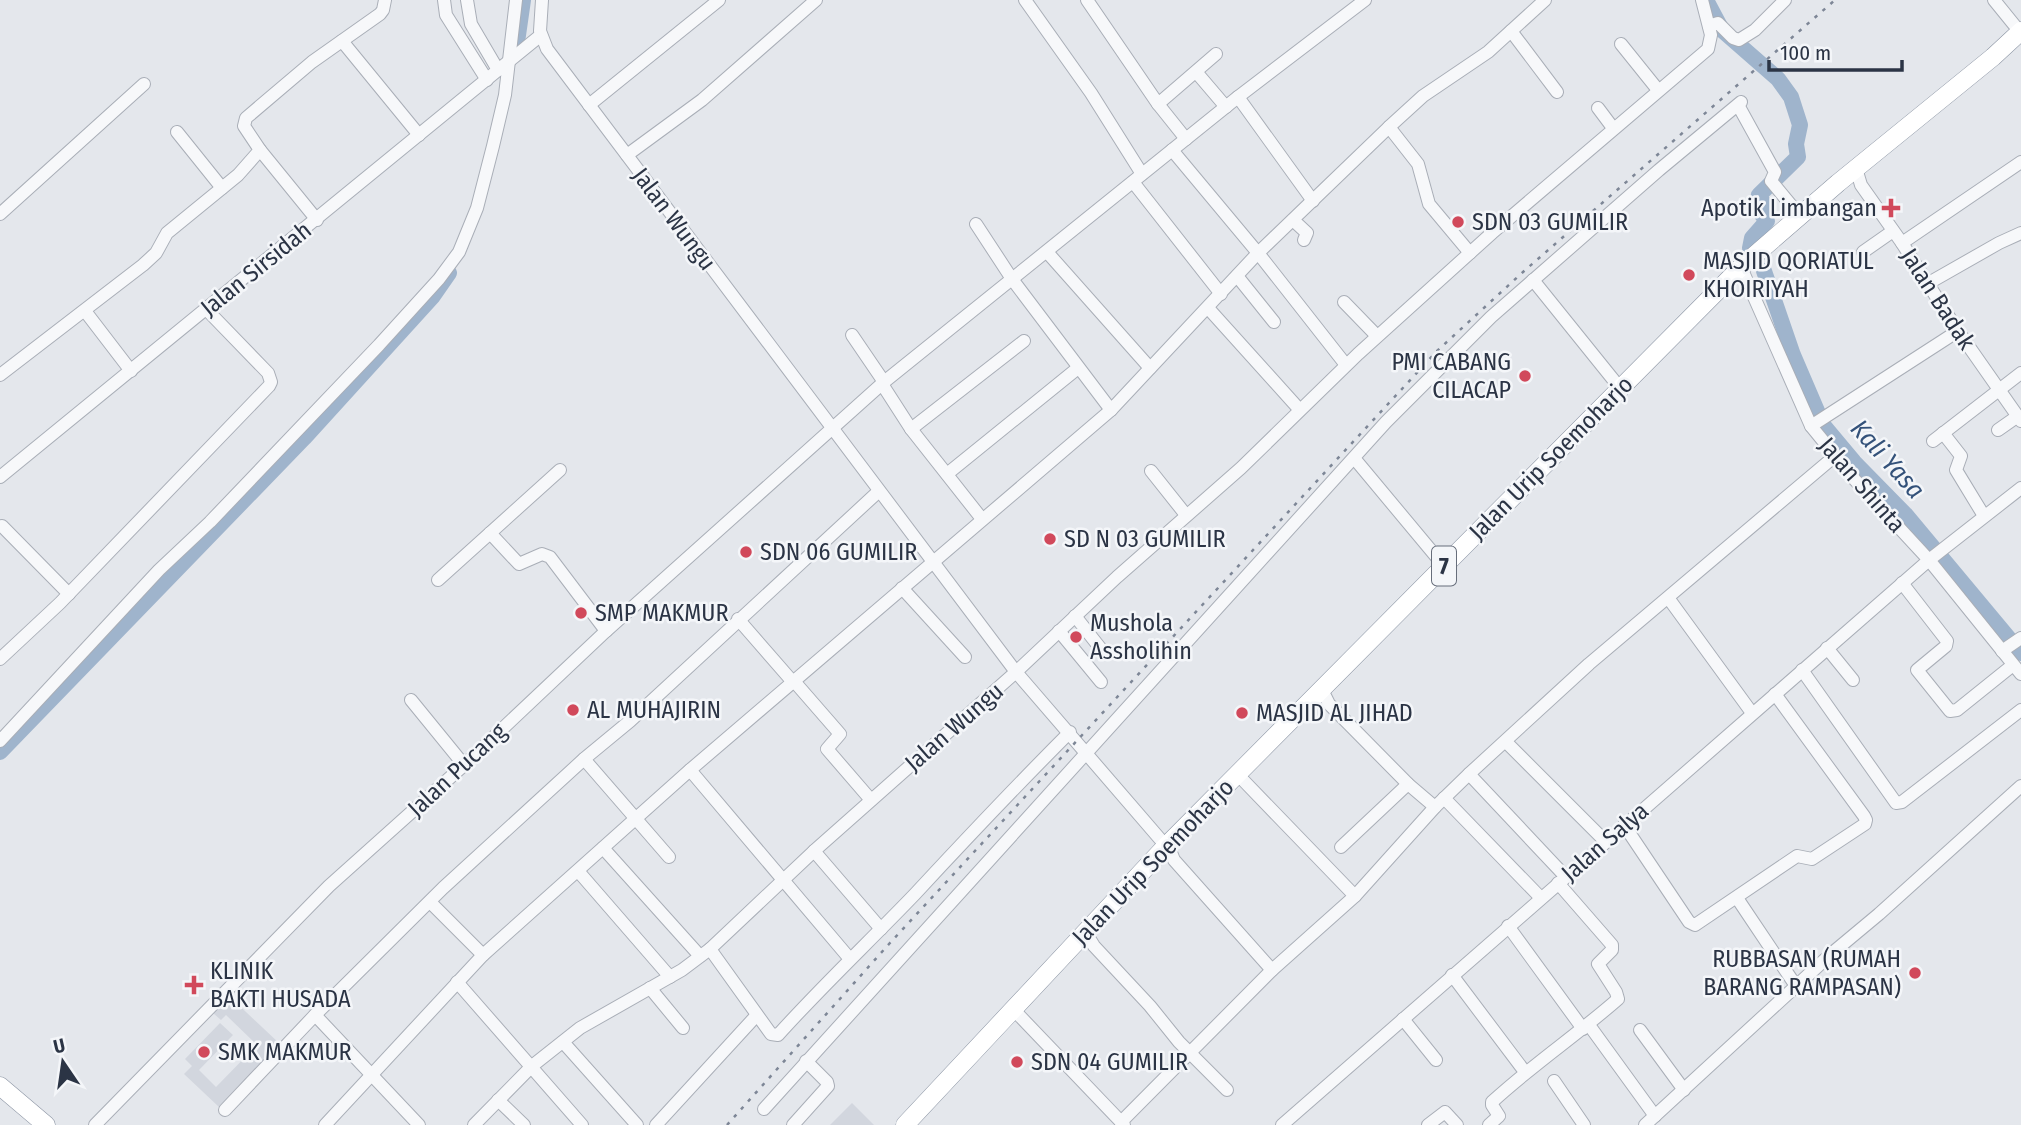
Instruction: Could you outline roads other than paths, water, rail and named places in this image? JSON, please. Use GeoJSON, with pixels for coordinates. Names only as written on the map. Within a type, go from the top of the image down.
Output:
{"type":"FeatureCollection","features":[{"type":"Feature","properties":{"kind":"highway","name":"Jalan Urip Soemoharjo"},"geometry":{"type":"LineString","coordinates":[[914,1125],[1168,848],[1444,566],[1743,272],[1999,59],[2021,34]]}},
{"type":"Feature","properties":{"kind":"highway","name":"Jalan Urip Soemoharjo"},"geometry":{"type":"LineString","coordinates":[[905,1125],[1089,938],[1168,848],[1325,696],[1604,410],[1620,388],[1741,267],[2021,34]]}},
{"type":"Feature","properties":{"kind":"highway"},"geometry":{"type":"LineString","coordinates":[[0,1086],[46,1125]]}},
{"type":"Feature","properties":{"kind":"street"},"geometry":{"type":"LineString","coordinates":[[317,220],[260,150],[244,126],[246,118],[313,62],[380,14],[385,0]]}},
{"type":"Feature","properties":{"kind":"street"},"geometry":{"type":"LineString","coordinates":[[444,0],[446,15],[486,80]]}},
{"type":"Feature","properties":{"kind":"street"},"geometry":{"type":"LineString","coordinates":[[467,0],[471,24],[506,64]]}},
{"type":"Feature","properties":{"kind":"street"},"geometry":{"type":"LineString","coordinates":[[0,741],[159,570],[219,512],[369,355],[439,279],[460,252],[477,208],[505,95],[506,64],[516,0]]}},
{"type":"Feature","properties":{"kind":"street"},"geometry":{"type":"LineString","coordinates":[[541,35],[539,22],[542,0]]}},
{"type":"Feature","properties":{"kind":"street"},"geometry":{"type":"LineString","coordinates":[[589,105],[719,0]]}},
{"type":"Feature","properties":{"kind":"street"},"geometry":{"type":"LineString","coordinates":[[627,155],[702,100],[816,0]]}},
{"type":"Feature","properties":{"kind":"street"},"geometry":{"type":"LineString","coordinates":[[1025,0],[1091,93],[1137,178],[1221,294]]}},
{"type":"Feature","properties":{"kind":"street"},"geometry":{"type":"LineString","coordinates":[[1087,0],[1158,104],[1186,139]]}},
{"type":"Feature","properties":{"kind":"street","name":"Jalan Pucang"},"geometry":{"type":"LineString","coordinates":[[95,1125],[329,886],[831,429],[883,383],[1137,178],[1365,0]]}},
{"type":"Feature","properties":{"kind":"street"},"geometry":{"type":"LineString","coordinates":[[325,1125],[483,955],[635,817],[1111,410],[1258,253],[1389,127],[1423,96],[1477,60],[1544,0]]}},
{"type":"Feature","properties":{"kind":"street"},"geometry":{"type":"LineString","coordinates":[[1272,970],[1174,860],[1168,848],[1016,672],[1186,515],[1241,468],[1298,409],[1377,336],[1707,49],[1711,42],[1713,25],[1702,0]]}},
{"type":"Feature","properties":{"kind":"street"},"geometry":{"type":"LineString","coordinates":[[1713,25],[1733,38],[1740,39],[1755,30],[1785,0]]}},
{"type":"Feature","properties":{"kind":"street"},"geometry":{"type":"LineString","coordinates":[[1994,0],[2021,34]]}},
{"type":"Feature","properties":{"kind":"street"},"geometry":{"type":"LineString","coordinates":[[1511,31],[1557,92]]}},
{"type":"Feature","properties":{"kind":"street","name":"Jalan Sirsidah"},"geometry":{"type":"LineString","coordinates":[[0,477],[541,35]]}},
{"type":"Feature","properties":{"kind":"street","name":"Jalan Wungu"},"geometry":{"type":"LineString","coordinates":[[474,1125],[532,1066],[580,1028],[670,977],[705,953],[814,851],[1016,672],[547,49],[541,35]]}},
{"type":"Feature","properties":{"kind":"street"},"geometry":{"type":"LineString","coordinates":[[342,41],[419,135]]}},
{"type":"Feature","properties":{"kind":"street"},"geometry":{"type":"LineString","coordinates":[[1621,44],[1658,90]]}},
{"type":"Feature","properties":{"kind":"street"},"geometry":{"type":"LineString","coordinates":[[1158,104],[1216,54]]}},
{"type":"Feature","properties":{"kind":"street"},"geometry":{"type":"LineString","coordinates":[[1197,73],[1226,107]]}},
{"type":"Feature","properties":{"kind":"street"},"geometry":{"type":"LineString","coordinates":[[0,214],[144,85]]}},
{"type":"Feature","properties":{"kind":"street"},"geometry":{"type":"LineString","coordinates":[[1238,97],[1313,201]]}},
{"type":"Feature","properties":{"kind":"street"},"geometry":{"type":"LineString","coordinates":[[764,1109],[1153,676],[1386,422],[1491,317],[1658,170],[1739,104],[1775,172],[1772,182],[1800,216]]}},
{"type":"Feature","properties":{"kind":"street"},"geometry":{"type":"LineString","coordinates":[[1598,108],[1614,128]]}},
{"type":"Feature","properties":{"kind":"street"},"geometry":{"type":"LineString","coordinates":[[1389,127],[1419,167],[1429,204],[1470,253]]}},
{"type":"Feature","properties":{"kind":"street"},"geometry":{"type":"LineString","coordinates":[[177,132],[222,188]]}},
{"type":"Feature","properties":{"kind":"street"},"geometry":{"type":"LineString","coordinates":[[0,375],[144,265],[156,253],[167,233],[238,175],[260,150]]}},
{"type":"Feature","properties":{"kind":"street"},"geometry":{"type":"LineString","coordinates":[[1172,150],[1346,365]]}},
{"type":"Feature","properties":{"kind":"street"},"geometry":{"type":"LineString","coordinates":[[1902,243],[2021,162]]}},
{"type":"Feature","properties":{"kind":"street","name":"Jalan Badak"},"geometry":{"type":"LineString","coordinates":[[1858,175],[1861,185],[1958,331],[2020,418]]}},
{"type":"Feature","properties":{"kind":"street"},"geometry":{"type":"LineString","coordinates":[[1293,220],[1307,233],[1304,240]]}},
{"type":"Feature","properties":{"kind":"street"},"geometry":{"type":"LineString","coordinates":[[976,224],[1012,279],[1111,410]]}},
{"type":"Feature","properties":{"kind":"street"},"geometry":{"type":"LineString","coordinates":[[1863,251],[1893,231]]}},
{"type":"Feature","properties":{"kind":"street"},"geometry":{"type":"LineString","coordinates":[[1927,284],[2021,233]]}},
{"type":"Feature","properties":{"kind":"street"},"geometry":{"type":"LineString","coordinates":[[1047,252],[1150,368]]}},
{"type":"Feature","properties":{"kind":"street","name":"Jalan Shinta"},"geometry":{"type":"LineString","coordinates":[[1743,272],[1835,456],[1931,557],[2017,669]]}},
{"type":"Feature","properties":{"kind":"street"},"geometry":{"type":"LineString","coordinates":[[1237,276],[1274,322]]}},
{"type":"Feature","properties":{"kind":"street"},"geometry":{"type":"LineString","coordinates":[[1533,280],[1620,388]]}},
{"type":"Feature","properties":{"kind":"street"},"geometry":{"type":"LineString","coordinates":[[1344,302],[1377,336]]}},
{"type":"Feature","properties":{"kind":"street"},"geometry":{"type":"LineString","coordinates":[[1208,308],[1298,409]]}},
{"type":"Feature","properties":{"kind":"street"},"geometry":{"type":"LineString","coordinates":[[0,659],[69,594],[270,384],[268,373],[206,309]]}},
{"type":"Feature","properties":{"kind":"street"},"geometry":{"type":"LineString","coordinates":[[85,311],[131,371]]}},
{"type":"Feature","properties":{"kind":"street"},"geometry":{"type":"LineString","coordinates":[[1818,422],[1958,331]]}},
{"type":"Feature","properties":{"kind":"street"},"geometry":{"type":"LineString","coordinates":[[852,335],[911,429],[982,519]]}},
{"type":"Feature","properties":{"kind":"street"},"geometry":{"type":"LineString","coordinates":[[911,429],[1024,341]]}},
{"type":"Feature","properties":{"kind":"street"},"geometry":{"type":"LineString","coordinates":[[947,474],[1078,368]]}},
{"type":"Feature","properties":{"kind":"street"},"geometry":{"type":"LineString","coordinates":[[1984,516],[1956,470],[1961,456],[1938,437],[2021,373]]}},
{"type":"Feature","properties":{"kind":"street"},"geometry":{"type":"LineString","coordinates":[[1998,430],[2020,418]]}},
{"type":"Feature","properties":{"kind":"street"},"geometry":{"type":"LineString","coordinates":[[1015,1012],[1123,1124],[1272,970],[1355,896],[1439,802],[1590,664],[1835,456]]}},
{"type":"Feature","properties":{"kind":"street"},"geometry":{"type":"LineString","coordinates":[[1354,458],[1444,566]]}},
{"type":"Feature","properties":{"kind":"street"},"geometry":{"type":"LineString","coordinates":[[438,580],[560,470]]}},
{"type":"Feature","properties":{"kind":"street"},"geometry":{"type":"LineString","coordinates":[[1150,471],[1186,515]]}},
{"type":"Feature","properties":{"kind":"street","name":"Jalan Salya"},"geometry":{"type":"LineString","coordinates":[[1282,1125],[1931,557],[2021,488]]}},
{"type":"Feature","properties":{"kind":"street"},"geometry":{"type":"LineString","coordinates":[[225,1110],[315,1015],[429,902],[879,491]]}},
{"type":"Feature","properties":{"kind":"street"},"geometry":{"type":"LineString","coordinates":[[2,526],[69,594]]}},
{"type":"Feature","properties":{"kind":"street"},"geometry":{"type":"LineString","coordinates":[[490,533],[519,564],[542,554],[550,557],[606,631]]}},
{"type":"Feature","properties":{"kind":"street"},"geometry":{"type":"LineString","coordinates":[[1902,583],[1947,640],[1946,646],[1917,671],[1950,711],[1957,710],[2017,669]]}},
{"type":"Feature","properties":{"kind":"street"},"geometry":{"type":"LineString","coordinates":[[902,588],[965,657]]}},
{"type":"Feature","properties":{"kind":"street"},"geometry":{"type":"LineString","coordinates":[[1669,598],[1752,713]]}},
{"type":"Feature","properties":{"kind":"street"},"geometry":{"type":"LineString","coordinates":[[1075,616],[1101,649]]}},
{"type":"Feature","properties":{"kind":"street"},"geometry":{"type":"LineString","coordinates":[[738,619],[840,734],[828,750],[871,800]]}},
{"type":"Feature","properties":{"kind":"street"},"geometry":{"type":"LineString","coordinates":[[1059,631],[1101,682]]}},
{"type":"Feature","properties":{"kind":"street"},"geometry":{"type":"LineString","coordinates":[[2003,651],[2020,639]]}},
{"type":"Feature","properties":{"kind":"street"},"geometry":{"type":"LineString","coordinates":[[1827,648],[1853,680]]}},
{"type":"Feature","properties":{"kind":"street"},"geometry":{"type":"LineString","coordinates":[[1802,670],[1896,803],[1902,802],[2021,710]]}},
{"type":"Feature","properties":{"kind":"street"},"geometry":{"type":"LineString","coordinates":[[1624,825],[1692,924],[1700,923],[1797,856],[1812,859],[1866,822],[1775,694]]}},
{"type":"Feature","properties":{"kind":"street"},"geometry":{"type":"LineString","coordinates":[[1325,696],[1329,704],[1408,784],[1439,802],[1541,898]]}},
{"type":"Feature","properties":{"kind":"street"},"geometry":{"type":"LineString","coordinates":[[411,701],[464,765]]}},
{"type":"Feature","properties":{"kind":"street"},"geometry":{"type":"LineString","coordinates":[[603,848],[705,953],[771,1034],[776,1036],[1070,732]]}},
{"type":"Feature","properties":{"kind":"street"},"geometry":{"type":"LineString","coordinates":[[1506,742],[1605,841]]}},
{"type":"Feature","properties":{"kind":"street"},"geometry":{"type":"LineString","coordinates":[[583,759],[669,857]]}},
{"type":"Feature","properties":{"kind":"street"},"geometry":{"type":"LineString","coordinates":[[690,770],[850,959]]}},
{"type":"Feature","properties":{"kind":"street"},"geometry":{"type":"LineString","coordinates":[[1469,774],[1561,880],[1613,947],[1598,964],[1618,999],[1586,1027],[1525,1072],[1492,1103],[1499,1116],[1489,1125]]}},
{"type":"Feature","properties":{"kind":"street"},"geometry":{"type":"LineString","coordinates":[[1242,779],[1355,896]]}},
{"type":"Feature","properties":{"kind":"street"},"geometry":{"type":"LineString","coordinates":[[1341,847],[1408,784]]}},
{"type":"Feature","properties":{"kind":"street"},"geometry":{"type":"LineString","coordinates":[[1645,1125],[1796,986],[2021,786]]}},
{"type":"Feature","properties":{"kind":"street"},"geometry":{"type":"LineString","coordinates":[[814,851],[881,929]]}},
{"type":"Feature","properties":{"kind":"street"},"geometry":{"type":"LineString","coordinates":[[578,871],[670,977]]}},
{"type":"Feature","properties":{"kind":"street"},"geometry":{"type":"LineString","coordinates":[[1737,898],[1796,986]]}},
{"type":"Feature","properties":{"kind":"street"},"geometry":{"type":"LineString","coordinates":[[429,902],[483,955]]}},
{"type":"Feature","properties":{"kind":"street"},"geometry":{"type":"LineString","coordinates":[[1508,926],[1655,1116]]}},
{"type":"Feature","properties":{"kind":"street"},"geometry":{"type":"LineString","coordinates":[[1089,938],[1227,1090]]}},
{"type":"Feature","properties":{"kind":"street"},"geometry":{"type":"LineString","coordinates":[[1452,975],[1525,1072]]}},
{"type":"Feature","properties":{"kind":"street"},"geometry":{"type":"LineString","coordinates":[[457,982],[582,1125]]}},
{"type":"Feature","properties":{"kind":"street"},"geometry":{"type":"LineString","coordinates":[[650,988],[683,1028]]}},
{"type":"Feature","properties":{"kind":"street"},"geometry":{"type":"LineString","coordinates":[[315,1015],[419,1125]]}},
{"type":"Feature","properties":{"kind":"street"},"geometry":{"type":"LineString","coordinates":[[656,1125],[756,1016]]}},
{"type":"Feature","properties":{"kind":"street"},"geometry":{"type":"LineString","coordinates":[[1403,1019],[1436,1060]]}},
{"type":"Feature","properties":{"kind":"street"},"geometry":{"type":"LineString","coordinates":[[1640,1030],[1684,1090]]}},
{"type":"Feature","properties":{"kind":"street"},"geometry":{"type":"LineString","coordinates":[[563,1042],[637,1125]]}},
{"type":"Feature","properties":{"kind":"street"},"geometry":{"type":"LineString","coordinates":[[793,1125],[828,1086],[806,1061]]}},
{"type":"Feature","properties":{"kind":"street"},"geometry":{"type":"LineString","coordinates":[[1554,1081],[1584,1125]]}},
{"type":"Feature","properties":{"kind":"street"},"geometry":{"type":"LineString","coordinates":[[498,1100],[524,1125]]}},
{"type":"Feature","properties":{"kind":"street"},"geometry":{"type":"LineString","coordinates":[[1428,1125],[1445,1112],[1457,1125]]}},
{"type":"Feature","properties":{"kind":"waterway"},"geometry":{"type":"LineString","coordinates":[[516,49],[523,0]]}},
{"type":"Feature","properties":{"kind":"waterway","name":"Kali Yasa"},"geometry":{"type":"LineString","coordinates":[[1706,0],[1722,30],[1778,79],[1791,97],[1800,125],[1796,144],[1798,157],[1759,195],[1766,208],[1760,212],[1767,221],[1752,238],[1750,248]]}},
{"type":"Feature","properties":{"kind":"waterway","name":"Kali Yasa"},"geometry":{"type":"LineString","coordinates":[[1764,271],[1793,355],[1823,425],[1854,462],[1905,514],[2021,653]]}},
{"type":"Feature","properties":{"kind":"waterway"},"geometry":{"type":"LineString","coordinates":[[0,752],[304,438],[433,296],[449,273]]}},
{"type":"Feature","properties":{"kind":"railway"},"geometry":{"type":"LineString","coordinates":[[727,1125],[889,944],[1437,351],[1523,272],[1835,0]]}},
{"type":"Feature","properties":{"kind":"place","name":"Apotik Limbangan"},"geometry":{"type":"Point","coordinates":[1891,208]}},
{"type":"Feature","properties":{"kind":"place","name":"SDN 03 GUMILIR"},"geometry":{"type":"Point","coordinates":[1458,222]}},
{"type":"Feature","properties":{"kind":"place","name":"MASJID QORIATUL KHOIRIYAH"},"geometry":{"type":"Point","coordinates":[1689,275]}},
{"type":"Feature","properties":{"kind":"place","name":"PMI CABANG CILACAP"},"geometry":{"type":"Point","coordinates":[1525,376]}},
{"type":"Feature","properties":{"kind":"place","name":"SD N 03 GUMILIR"},"geometry":{"type":"Point","coordinates":[1050,539]}},
{"type":"Feature","properties":{"kind":"place","name":"SDN 06 GUMILIR"},"geometry":{"type":"Point","coordinates":[746,552]}},
{"type":"Feature","properties":{"kind":"place","name":"SMP MAKMUR"},"geometry":{"type":"Point","coordinates":[581,613]}},
{"type":"Feature","properties":{"kind":"place","name":"Mushola Assholihin"},"geometry":{"type":"Point","coordinates":[1076,637]}},
{"type":"Feature","properties":{"kind":"place","name":"AL MUHAJIRIN"},"geometry":{"type":"Point","coordinates":[573,710]}},
{"type":"Feature","properties":{"kind":"place","name":"MASJID AL JIHAD"},"geometry":{"type":"Point","coordinates":[1242,713]}},
{"type":"Feature","properties":{"kind":"place","name":"RUBBASAN (RUMAH BARANG RAMPASAN)"},"geometry":{"type":"Point","coordinates":[1915,973]}},
{"type":"Feature","properties":{"kind":"place","name":"KLINIK BAKTI HUSADA"},"geometry":{"type":"Point","coordinates":[194,985]}},
{"type":"Feature","properties":{"kind":"place","name":"SMK MAKMUR"},"geometry":{"type":"Point","coordinates":[204,1052]}},
{"type":"Feature","properties":{"kind":"place","name":"SDN 04 GUMILIR"},"geometry":{"type":"Point","coordinates":[1017,1062]}}]}
